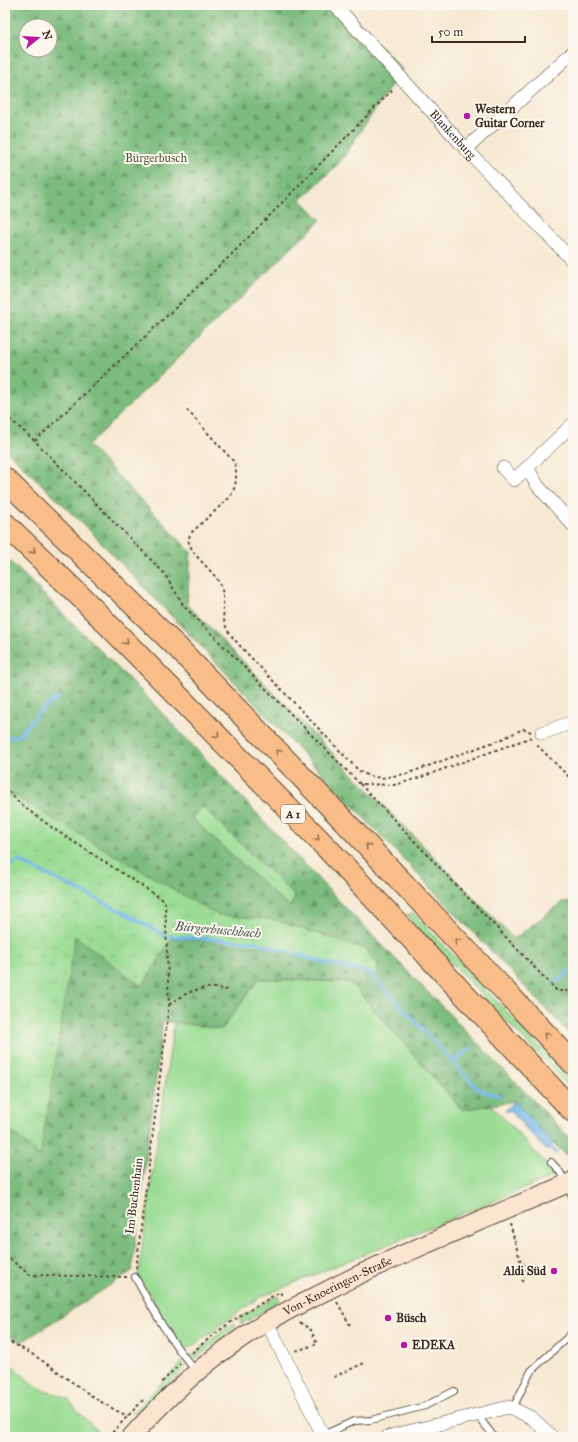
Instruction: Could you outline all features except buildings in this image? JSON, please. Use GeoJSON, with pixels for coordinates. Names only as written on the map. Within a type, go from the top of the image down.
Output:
{"type":"FeatureCollection","features":[{"type":"Feature","properties":{"kind":"highway","name":"A 1"},"geometry":{"type":"LineString","coordinates":[[5,479],[178,648],[573,1063]]}},
{"type":"Feature","properties":{"kind":"highway","name":"A 1"},"geometry":{"type":"LineString","coordinates":[[5,524],[81,597],[321,843],[573,1111]]}},
{"type":"Feature","properties":{"kind":"main road","name":"Von-Knoeringen-Straße"},"geometry":{"type":"LineString","coordinates":[[131,1437],[197,1372],[245,1336],[267,1322],[296,1316],[404,1252],[506,1209],[571,1188]]}},
{"type":"Feature","properties":{"kind":"street","name":"Blankenburg"},"geometry":{"type":"LineString","coordinates":[[335,5],[466,149],[573,261]]}},
{"type":"Feature","properties":{"kind":"street"},"geometry":{"type":"LineString","coordinates":[[466,149],[573,52]]}},
{"type":"Feature","properties":{"kind":"street"},"geometry":{"type":"LineString","coordinates":[[503,468],[514,480],[573,424]]}},
{"type":"Feature","properties":{"kind":"street"},"geometry":{"type":"LineString","coordinates":[[527,468],[538,486],[573,525]]}},
{"type":"Feature","properties":{"kind":"street"},"geometry":{"type":"LineString","coordinates":[[538,735],[573,722]]}},
{"type":"Feature","properties":{"kind":"street"},"geometry":{"type":"LineString","coordinates":[[267,1322],[323,1436]]}},
{"type":"Feature","properties":{"kind":"street"},"geometry":{"type":"LineString","coordinates":[[387,1437],[411,1434],[509,1407],[532,1418],[548,1436]]}},
{"type":"Feature","properties":{"kind":"lane"},"geometry":{"type":"LineString","coordinates":[[551,1162],[571,1188]]}},
{"type":"Feature","properties":{"kind":"lane"},"geometry":{"type":"LineString","coordinates":[[135,1277],[161,1323],[185,1359],[197,1372]]}},
{"type":"Feature","properties":{"kind":"lane"},"geometry":{"type":"LineString","coordinates":[[513,1408],[531,1371],[570,1334]]}},
{"type":"Feature","properties":{"kind":"lane"},"geometry":{"type":"LineString","coordinates":[[323,1436],[354,1421],[371,1420],[425,1406],[454,1391]]}},
{"type":"Feature","properties":{"kind":"lane"},"geometry":{"type":"LineString","coordinates":[[479,1415],[480,1421],[492,1432],[493,1437]]}},
{"type":"Feature","properties":{"kind":"path"},"geometry":{"type":"LineString","coordinates":[[35,441],[233,252],[402,79]]}},
{"type":"Feature","properties":{"kind":"path"},"geometry":{"type":"LineString","coordinates":[[187,410],[235,463],[237,474],[234,491],[229,498],[192,532],[188,539],[192,550],[220,584],[224,598],[224,618],[227,628],[241,646],[359,771],[369,776],[390,777],[418,770],[502,739],[523,729],[538,735]]}},
{"type":"Feature","properties":{"kind":"path"},"geometry":{"type":"LineString","coordinates":[[5,415],[35,441],[164,574],[184,606],[360,784],[556,991],[573,991]]}},
{"type":"Feature","properties":{"kind":"path"},"geometry":{"type":"LineString","coordinates":[[360,784],[394,784],[416,779],[538,735]]}},
{"type":"Feature","properties":{"kind":"path"},"geometry":{"type":"LineString","coordinates":[[538,735],[535,742],[573,781]]}},
{"type":"Feature","properties":{"kind":"path","name":"Im Buchenhain"},"geometry":{"type":"LineString","coordinates":[[5,788],[20,804],[54,829],[165,901],[170,1006],[135,1277]]}},
{"type":"Feature","properties":{"kind":"path"},"geometry":{"type":"LineString","coordinates":[[170,1006],[181,996],[199,988],[216,988],[227,990]]}},
{"type":"Feature","properties":{"kind":"path"},"geometry":{"type":"LineString","coordinates":[[506,1209],[520,1260],[526,1267],[522,1282]]}},
{"type":"Feature","properties":{"kind":"path"},"geometry":{"type":"LineString","coordinates":[[5,1255],[30,1275],[135,1277]]}},
{"type":"Feature","properties":{"kind":"path"},"geometry":{"type":"LineString","coordinates":[[337,1303],[350,1325]]}},
{"type":"Feature","properties":{"kind":"path"},"geometry":{"type":"LineString","coordinates":[[296,1316],[311,1330],[317,1344],[297,1351]]}},
{"type":"Feature","properties":{"kind":"path"},"geometry":{"type":"LineString","coordinates":[[5,1340],[26,1349],[110,1409],[143,1424]]}},
{"type":"Feature","properties":{"kind":"path"},"geometry":{"type":"LineString","coordinates":[[334,1377],[364,1363]]}},
{"type":"Feature","properties":{"kind":"green space","name":"Bürgerbusch"},"geometry":{"type":"Polygon","coordinates":[[[5,5],[342,5],[402,69],[340,162],[301,200],[321,220],[88,445],[191,552],[187,604],[514,939],[562,902],[573,901],[573,1037],[93,534],[5,449],[5,5]]]}},
{"type":"Feature","properties":{"kind":"green space"},"geometry":{"type":"Polygon","coordinates":[[[5,556],[147,697],[341,903],[573,1141],[573,1153],[568,1156],[554,1144],[515,1101],[462,1110],[350,982],[259,979],[222,1029],[163,1021],[132,1271],[22,1342],[5,1334],[5,556]],[[203,807],[191,818],[289,907],[296,897],[203,807]]]}},
{"type":"Feature","properties":{"kind":"green space"},"geometry":{"type":"Polygon","coordinates":[[[5,797],[16,797],[217,915],[274,920],[365,949],[377,964],[378,975],[264,947],[172,938],[142,986],[75,936],[40,1156],[5,1126],[5,797]]]}},
{"type":"Feature","properties":{"kind":"green space"},"geometry":{"type":"Polygon","coordinates":[[[203,807],[296,897],[289,908],[191,817],[203,807]]]}},
{"type":"Feature","properties":{"kind":"green space"},"geometry":{"type":"Polygon","coordinates":[[[413,913],[573,1082],[573,1091],[406,915],[413,913]]]}},
{"type":"Feature","properties":{"kind":"green space"},"geometry":{"type":"Polygon","coordinates":[[[259,979],[350,982],[462,1109],[491,1105],[557,1175],[260,1297],[185,1351],[138,1276],[174,1022],[222,1029],[259,979]]]}},
{"type":"Feature","properties":{"kind":"green space"},"geometry":{"type":"Polygon","coordinates":[[[277,1296],[280,1300],[242,1324],[239,1318],[277,1296]]]}},
{"type":"Feature","properties":{"kind":"green space"},"geometry":{"type":"Polygon","coordinates":[[[233,1323],[236,1327],[193,1361],[188,1358],[233,1323]]]}},
{"type":"Feature","properties":{"kind":"green space"},"geometry":{"type":"Polygon","coordinates":[[[5,1359],[30,1382],[47,1392],[60,1395],[68,1399],[80,1414],[96,1429],[98,1437],[5,1437],[5,1359]]]}},
{"type":"Feature","properties":{"kind":"green space"},"geometry":{"type":"Polygon","coordinates":[[[182,1362],[185,1368],[144,1410],[132,1413],[182,1362]]]}},
{"type":"Feature","properties":{"kind":"water"},"geometry":{"type":"Polygon","coordinates":[[[515,1101],[554,1144],[547,1151],[509,1110],[507,1112],[505,1110],[515,1101]]]}},
{"type":"Feature","properties":{"kind":"waterway"},"geometry":{"type":"LineString","coordinates":[[5,739],[19,735],[40,711],[58,698]]}},
{"type":"Feature","properties":{"kind":"waterway","name":"Bürgerbuschbach"},"geometry":{"type":"LineString","coordinates":[[5,867],[19,861],[121,911],[166,936],[255,942],[329,964],[369,972],[479,1090],[500,1096]]}},
{"type":"Feature","properties":{"kind":"waterway","name":"Bürgerbuschbach"},"geometry":{"type":"LineString","coordinates":[[556,982],[573,969]]}},
{"type":"Feature","properties":{"kind":"waterway","name":"Bürgerbuschbach"},"geometry":{"type":"LineString","coordinates":[[453,1062],[471,1048]]}},
{"type":"Feature","properties":{"kind":"waterway","name":"Bürgerbuschbach"},"geometry":{"type":"LineString","coordinates":[[548,1145],[556,1153]]}},
{"type":"Feature","properties":{"kind":"place","name":"Western Guitar Corner"},"geometry":{"type":"Point","coordinates":[467,116]}},
{"type":"Feature","properties":{"kind":"place","name":"Aldi Süd"},"geometry":{"type":"Point","coordinates":[554,1271]}},
{"type":"Feature","properties":{"kind":"place","name":"Büsch"},"geometry":{"type":"Point","coordinates":[388,1318]}},
{"type":"Feature","properties":{"kind":"place","name":"EDEKA"},"geometry":{"type":"Point","coordinates":[404,1345]}}]}
